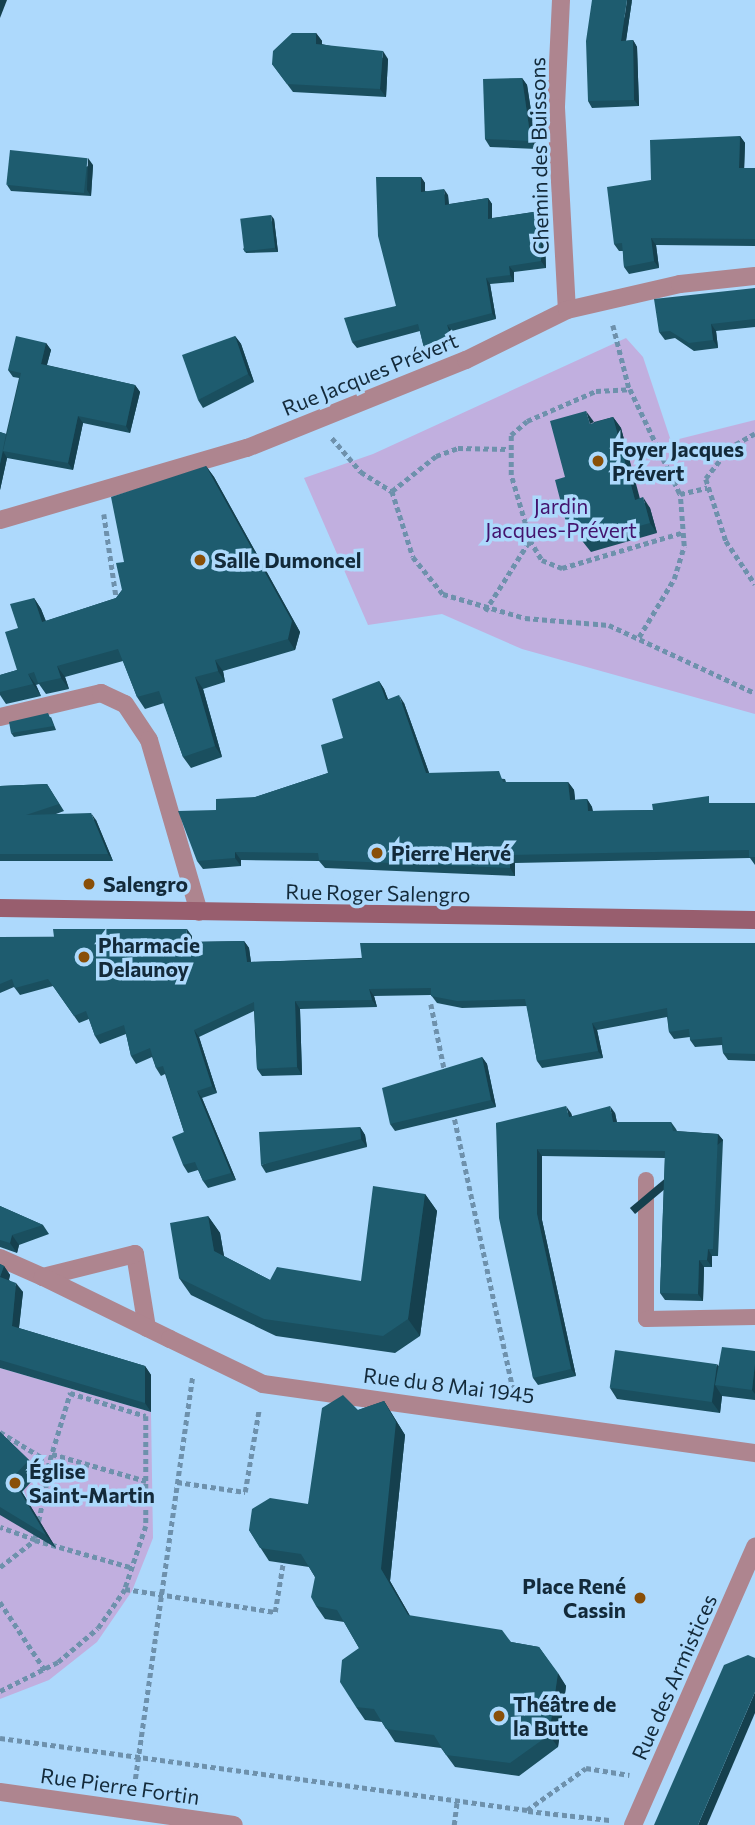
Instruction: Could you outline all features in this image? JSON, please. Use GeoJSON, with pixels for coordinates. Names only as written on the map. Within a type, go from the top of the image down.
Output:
{"type":"FeatureCollection","features":[{"type":"Feature","properties":{"kind":"main road","name":"Rue Roger Salengro"},"geometry":{"type":"LineString","coordinates":[[0,908],[755,920]]}},
{"type":"Feature","properties":{"kind":"street","name":"Chemin des Buissons"},"geometry":{"type":"LineString","coordinates":[[561,0],[556,108],[567,310]]}},
{"type":"Feature","properties":{"kind":"street","name":"Rue Jacques Prévert"},"geometry":{"type":"LineString","coordinates":[[0,520],[101,492],[324,418],[567,310],[755,276]]}},
{"type":"Feature","properties":{"kind":"street"},"geometry":{"type":"LineString","coordinates":[[0,717],[101,693],[125,704],[149,740],[199,912]]}},
{"type":"Feature","properties":{"kind":"street"},"geometry":{"type":"LineString","coordinates":[[43,1278],[135,1254],[148,1328]]}},
{"type":"Feature","properties":{"kind":"street","name":"Rue du 8 Mai 1945"},"geometry":{"type":"LineString","coordinates":[[0,1258],[263,1384],[518,1416],[755,1452]]}},
{"type":"Feature","properties":{"kind":"street","name":"Rue des Armistices"},"geometry":{"type":"LineString","coordinates":[[633,1825],[755,1547]]}},
{"type":"Feature","properties":{"kind":"street","name":"Rue Pierre Fortin"},"geometry":{"type":"LineString","coordinates":[[0,1792],[234,1825]]}},
{"type":"Feature","properties":{"kind":"lane"},"geometry":{"type":"LineString","coordinates":[[646,1180],[646,1320],[755,1317]]}},
{"type":"Feature","properties":{"kind":"path"},"geometry":{"type":"LineString","coordinates":[[607,301],[630,389],[680,494],[684,532],[674,579],[639,637]]}},
{"type":"Feature","properties":{"kind":"path"},"geometry":{"type":"LineString","coordinates":[[630,389],[596,391],[527,421],[507,449],[530,540],[542,559],[562,568],[684,532]]}},
{"type":"Feature","properties":{"kind":"path"},"geometry":{"type":"LineString","coordinates":[[324,418],[337,450],[392,491],[404,536],[427,577],[443,594],[485,611],[609,625],[755,693]]}},
{"type":"Feature","properties":{"kind":"path"},"geometry":{"type":"LineString","coordinates":[[755,434],[712,467],[707,488],[726,541],[755,584]]}},
{"type":"Feature","properties":{"kind":"path"},"geometry":{"type":"LineString","coordinates":[[392,491],[447,452],[480,445],[507,449]]}},
{"type":"Feature","properties":{"kind":"path"},"geometry":{"type":"LineString","coordinates":[[680,494],[707,488]]}},
{"type":"Feature","properties":{"kind":"path"},"geometry":{"type":"LineString","coordinates":[[101,492],[119,611]]}},
{"type":"Feature","properties":{"kind":"path"},"geometry":{"type":"LineString","coordinates":[[485,611],[530,540]]}},
{"type":"Feature","properties":{"kind":"path"},"geometry":{"type":"LineString","coordinates":[[431,1004],[448,1085]]}},
{"type":"Feature","properties":{"kind":"path"},"geometry":{"type":"LineString","coordinates":[[451,1098],[518,1416]]}},
{"type":"Feature","properties":{"kind":"path"},"geometry":{"type":"LineString","coordinates":[[131,1811],[195,1352]]}},
{"type":"Feature","properties":{"kind":"path"},"geometry":{"type":"LineString","coordinates":[[177,1482],[246,1492],[263,1384]]}},
{"type":"Feature","properties":{"kind":"path"},"geometry":{"type":"LineString","coordinates":[[0,1567],[35,1540],[45,1476],[70,1393],[146,1416],[146,1526],[125,1589],[98,1628],[46,1671],[0,1691]]}},
{"type":"Feature","properties":{"kind":"path"},"geometry":{"type":"LineString","coordinates":[[0,1432],[40,1457],[45,1476]]}},
{"type":"Feature","properties":{"kind":"path"},"geometry":{"type":"LineString","coordinates":[[52,1454],[146,1481]]}},
{"type":"Feature","properties":{"kind":"path"},"geometry":{"type":"LineString","coordinates":[[0,1527],[35,1540],[134,1567]]}},
{"type":"Feature","properties":{"kind":"path"},"geometry":{"type":"LineString","coordinates":[[125,1589],[275,1612],[283,1563]]}},
{"type":"Feature","properties":{"kind":"path"},"geometry":{"type":"LineString","coordinates":[[0,1602],[46,1671]]}},
{"type":"Feature","properties":{"kind":"path"},"geometry":{"type":"LineString","coordinates":[[0,1738],[582,1817]]}},
{"type":"Feature","properties":{"kind":"path"},"geometry":{"type":"LineString","coordinates":[[527,1810],[586,1768],[654,1780]]}},
{"type":"Feature","properties":{"kind":"path"},"geometry":{"type":"LineString","coordinates":[[454,1825],[457,1801]]}},
{"type":"Feature","properties":{"kind":"green space","name":"Jardin Jacques-Prévert"},"geometry":{"type":"Polygon","coordinates":[[[626,338],[643,357],[671,441],[755,420],[755,714],[522,649],[442,614],[368,625],[304,478],[373,454],[626,338]]]}},
{"type":"Feature","properties":{"kind":"green space"},"geometry":{"type":"Polygon","coordinates":[[[0,1368],[151,1412],[153,1538],[132,1591],[97,1642],[49,1680],[0,1699],[0,1512],[33,1512],[0,1437],[0,1368]]]}},
{"type":"Feature","properties":{"kind":"building"},"geometry":{"type":"Polygon","coordinates":[[[592,0],[627,0],[621,41],[633,40],[634,100],[588,101],[586,41],[592,0]]]}},
{"type":"Feature","properties":{"kind":"building"},"geometry":{"type":"Polygon","coordinates":[[[292,33],[316,33],[316,44],[383,51],[380,89],[287,84],[272,64],[273,51],[292,33]]]}},
{"type":"Feature","properties":{"kind":"building"},"geometry":{"type":"Polygon","coordinates":[[[522,78],[531,141],[485,139],[483,79],[522,78]]]}},
{"type":"Feature","properties":{"kind":"building"},"geometry":{"type":"Polygon","coordinates":[[[740,136],[739,168],[755,168],[755,239],[651,238],[654,261],[624,267],[622,243],[614,244],[607,187],[651,180],[650,140],[740,136]]]}},
{"type":"Feature","properties":{"kind":"building"},"geometry":{"type":"Polygon","coordinates":[[[10,150],[88,158],[84,193],[6,185],[10,150]]]}},
{"type":"Feature","properties":{"kind":"building"},"geometry":{"type":"Polygon","coordinates":[[[376,177],[421,177],[421,192],[444,189],[445,205],[488,198],[488,219],[540,211],[541,261],[509,266],[510,275],[486,278],[492,313],[447,325],[451,337],[424,348],[418,324],[352,342],[344,318],[396,306],[378,236],[376,177]]]}},
{"type":"Feature","properties":{"kind":"building"},"geometry":{"type":"Polygon","coordinates":[[[271,215],[275,248],[244,252],[240,219],[271,215]]]}},
{"type":"Feature","properties":{"kind":"building"},"geometry":{"type":"Polygon","coordinates":[[[755,288],[755,319],[711,324],[713,340],[689,343],[670,331],[659,332],[654,299],[755,288]]]}},
{"type":"Feature","properties":{"kind":"building"},"geometry":{"type":"Polygon","coordinates":[[[16,336],[46,343],[41,364],[135,385],[126,426],[78,416],[68,463],[3,451],[21,373],[8,370],[16,336]]]}},
{"type":"Feature","properties":{"kind":"building"},"geometry":{"type":"Polygon","coordinates":[[[235,336],[248,374],[198,400],[182,355],[235,336]]]}},
{"type":"Feature","properties":{"kind":"building","name":"Foyer Jacques Prévert"},"geometry":{"type":"Polygon","coordinates":[[[586,411],[590,424],[613,417],[635,500],[643,497],[650,523],[583,542],[577,520],[566,522],[555,480],[565,477],[550,421],[586,411]]]}},
{"type":"Feature","properties":{"kind":"building"},"geometry":{"type":"Polygon","coordinates":[[[0,432],[6,434],[0,464],[0,432]]]}},
{"type":"Feature","properties":{"kind":"building"},"geometry":{"type":"Polygon","coordinates":[[[206,466],[292,621],[288,639],[215,660],[218,671],[195,677],[215,746],[183,757],[159,691],[137,697],[118,649],[57,666],[61,678],[38,683],[34,672],[28,674],[33,684],[0,692],[0,675],[17,670],[5,632],[18,628],[10,604],[34,598],[42,622],[116,598],[122,590],[116,563],[124,562],[111,497],[206,466]]]}},
{"type":"Feature","properties":{"kind":"building"},"geometry":{"type":"Polygon","coordinates":[[[379,681],[386,700],[399,695],[426,773],[499,771],[503,782],[568,782],[570,800],[587,799],[588,811],[653,810],[652,804],[709,796],[709,803],[755,803],[755,857],[749,857],[749,850],[510,855],[510,868],[319,860],[318,853],[235,852],[235,858],[197,861],[178,811],[216,810],[216,799],[255,797],[328,773],[321,745],[343,738],[332,699],[379,681]]]}},
{"type":"Feature","properties":{"kind":"building"},"geometry":{"type":"Polygon","coordinates":[[[48,713],[54,726],[11,733],[9,722],[48,713]]]}},
{"type":"Feature","properties":{"kind":"building"},"geometry":{"type":"Polygon","coordinates":[[[47,784],[59,804],[26,815],[91,813],[108,854],[0,854],[0,786],[47,784]]]}},
{"type":"Feature","properties":{"kind":"building"},"geometry":{"type":"Polygon","coordinates":[[[53,929],[187,929],[186,942],[244,941],[247,962],[362,959],[360,943],[755,943],[755,1054],[723,1053],[722,1037],[690,1040],[689,1029],[669,1032],[667,1008],[592,1023],[598,1051],[537,1061],[525,999],[457,1001],[431,996],[431,988],[369,989],[372,1000],[295,1001],[297,1067],[257,1069],[254,1002],[194,1030],[212,1086],[197,1091],[231,1173],[203,1181],[195,1162],[183,1165],[172,1137],[184,1132],[163,1066],[156,1068],[150,1048],[131,1056],[124,1025],[95,1036],[86,1011],[74,1016],[48,979],[15,988],[12,979],[0,984],[0,937],[54,937],[53,929]]]}},
{"type":"Feature","properties":{"kind":"building"},"geometry":{"type":"Polygon","coordinates":[[[482,1057],[491,1100],[390,1124],[382,1088],[482,1057]]]}},
{"type":"Feature","properties":{"kind":"building"},"geometry":{"type":"Polygon","coordinates":[[[566,1106],[569,1117],[610,1106],[613,1122],[671,1122],[673,1131],[718,1134],[713,1249],[708,1249],[707,1260],[699,1260],[698,1294],[660,1293],[665,1151],[537,1149],[537,1214],[571,1369],[533,1378],[499,1218],[496,1123],[566,1106]]]}},
{"type":"Feature","properties":{"kind":"building"},"geometry":{"type":"Polygon","coordinates":[[[360,1127],[361,1139],[261,1165],[259,1132],[360,1127]]]}},
{"type":"Feature","properties":{"kind":"building"},"geometry":{"type":"Polygon","coordinates":[[[373,1186],[425,1194],[408,1319],[383,1336],[264,1319],[179,1278],[170,1223],[208,1216],[214,1251],[270,1280],[277,1267],[361,1281],[373,1186]]]}},
{"type":"Feature","properties":{"kind":"building"},"geometry":{"type":"Polygon","coordinates":[[[0,1206],[43,1225],[12,1235],[10,1243],[0,1240],[0,1206]]]}},
{"type":"Feature","properties":{"kind":"building"},"geometry":{"type":"Polygon","coordinates":[[[0,1277],[16,1283],[12,1326],[145,1366],[145,1403],[0,1360],[0,1277]]]}},
{"type":"Feature","properties":{"kind":"building"},"geometry":{"type":"Polygon","coordinates":[[[722,1347],[755,1351],[752,1390],[715,1385],[722,1347]]]}},
{"type":"Feature","properties":{"kind":"building"},"geometry":{"type":"Polygon","coordinates":[[[615,1350],[717,1364],[712,1402],[610,1388],[615,1350]]]}},
{"type":"Feature","properties":{"kind":"building"},"geometry":{"type":"Polygon","coordinates":[[[343,1395],[358,1410],[384,1401],[396,1422],[381,1569],[408,1615],[502,1630],[511,1642],[539,1647],[558,1673],[549,1735],[510,1763],[446,1755],[434,1735],[386,1729],[374,1709],[356,1707],[340,1682],[342,1660],[359,1648],[337,1610],[316,1606],[311,1597],[315,1577],[301,1554],[260,1548],[249,1530],[252,1509],[270,1498],[308,1504],[322,1408],[343,1395]]]}},
{"type":"Feature","properties":{"kind":"building","name":"Église Saint-Martin"},"geometry":{"type":"Polygon","coordinates":[[[0,1432],[29,1460],[12,1478],[46,1535],[0,1507],[0,1432]]]}},
{"type":"Feature","properties":{"kind":"building"},"geometry":{"type":"Polygon","coordinates":[[[748,1655],[755,1658],[755,1692],[698,1825],[654,1825],[724,1665],[748,1655]]]}},
{"type":"Feature","properties":{"kind":"place","name":"Foyer Jacques Prévert"},"geometry":{"type":"Point","coordinates":[598,461]}},
{"type":"Feature","properties":{"kind":"place","name":"Salle Dumoncel"},"geometry":{"type":"Point","coordinates":[200,560]}},
{"type":"Feature","properties":{"kind":"place","name":"Pierre Hervé"},"geometry":{"type":"Point","coordinates":[377,853]}},
{"type":"Feature","properties":{"kind":"place","name":"Salengro"},"geometry":{"type":"Point","coordinates":[89,884]}},
{"type":"Feature","properties":{"kind":"place","name":"Pharmacie Delaunoy"},"geometry":{"type":"Point","coordinates":[84,957]}},
{"type":"Feature","properties":{"kind":"place","name":"Église Saint-Martin"},"geometry":{"type":"Point","coordinates":[15,1483]}},
{"type":"Feature","properties":{"kind":"place","name":"Place René Cassin"},"geometry":{"type":"Point","coordinates":[640,1598]}},
{"type":"Feature","properties":{"kind":"place","name":"Théâtre de la Butte"},"geometry":{"type":"Point","coordinates":[499,1716]}}]}
